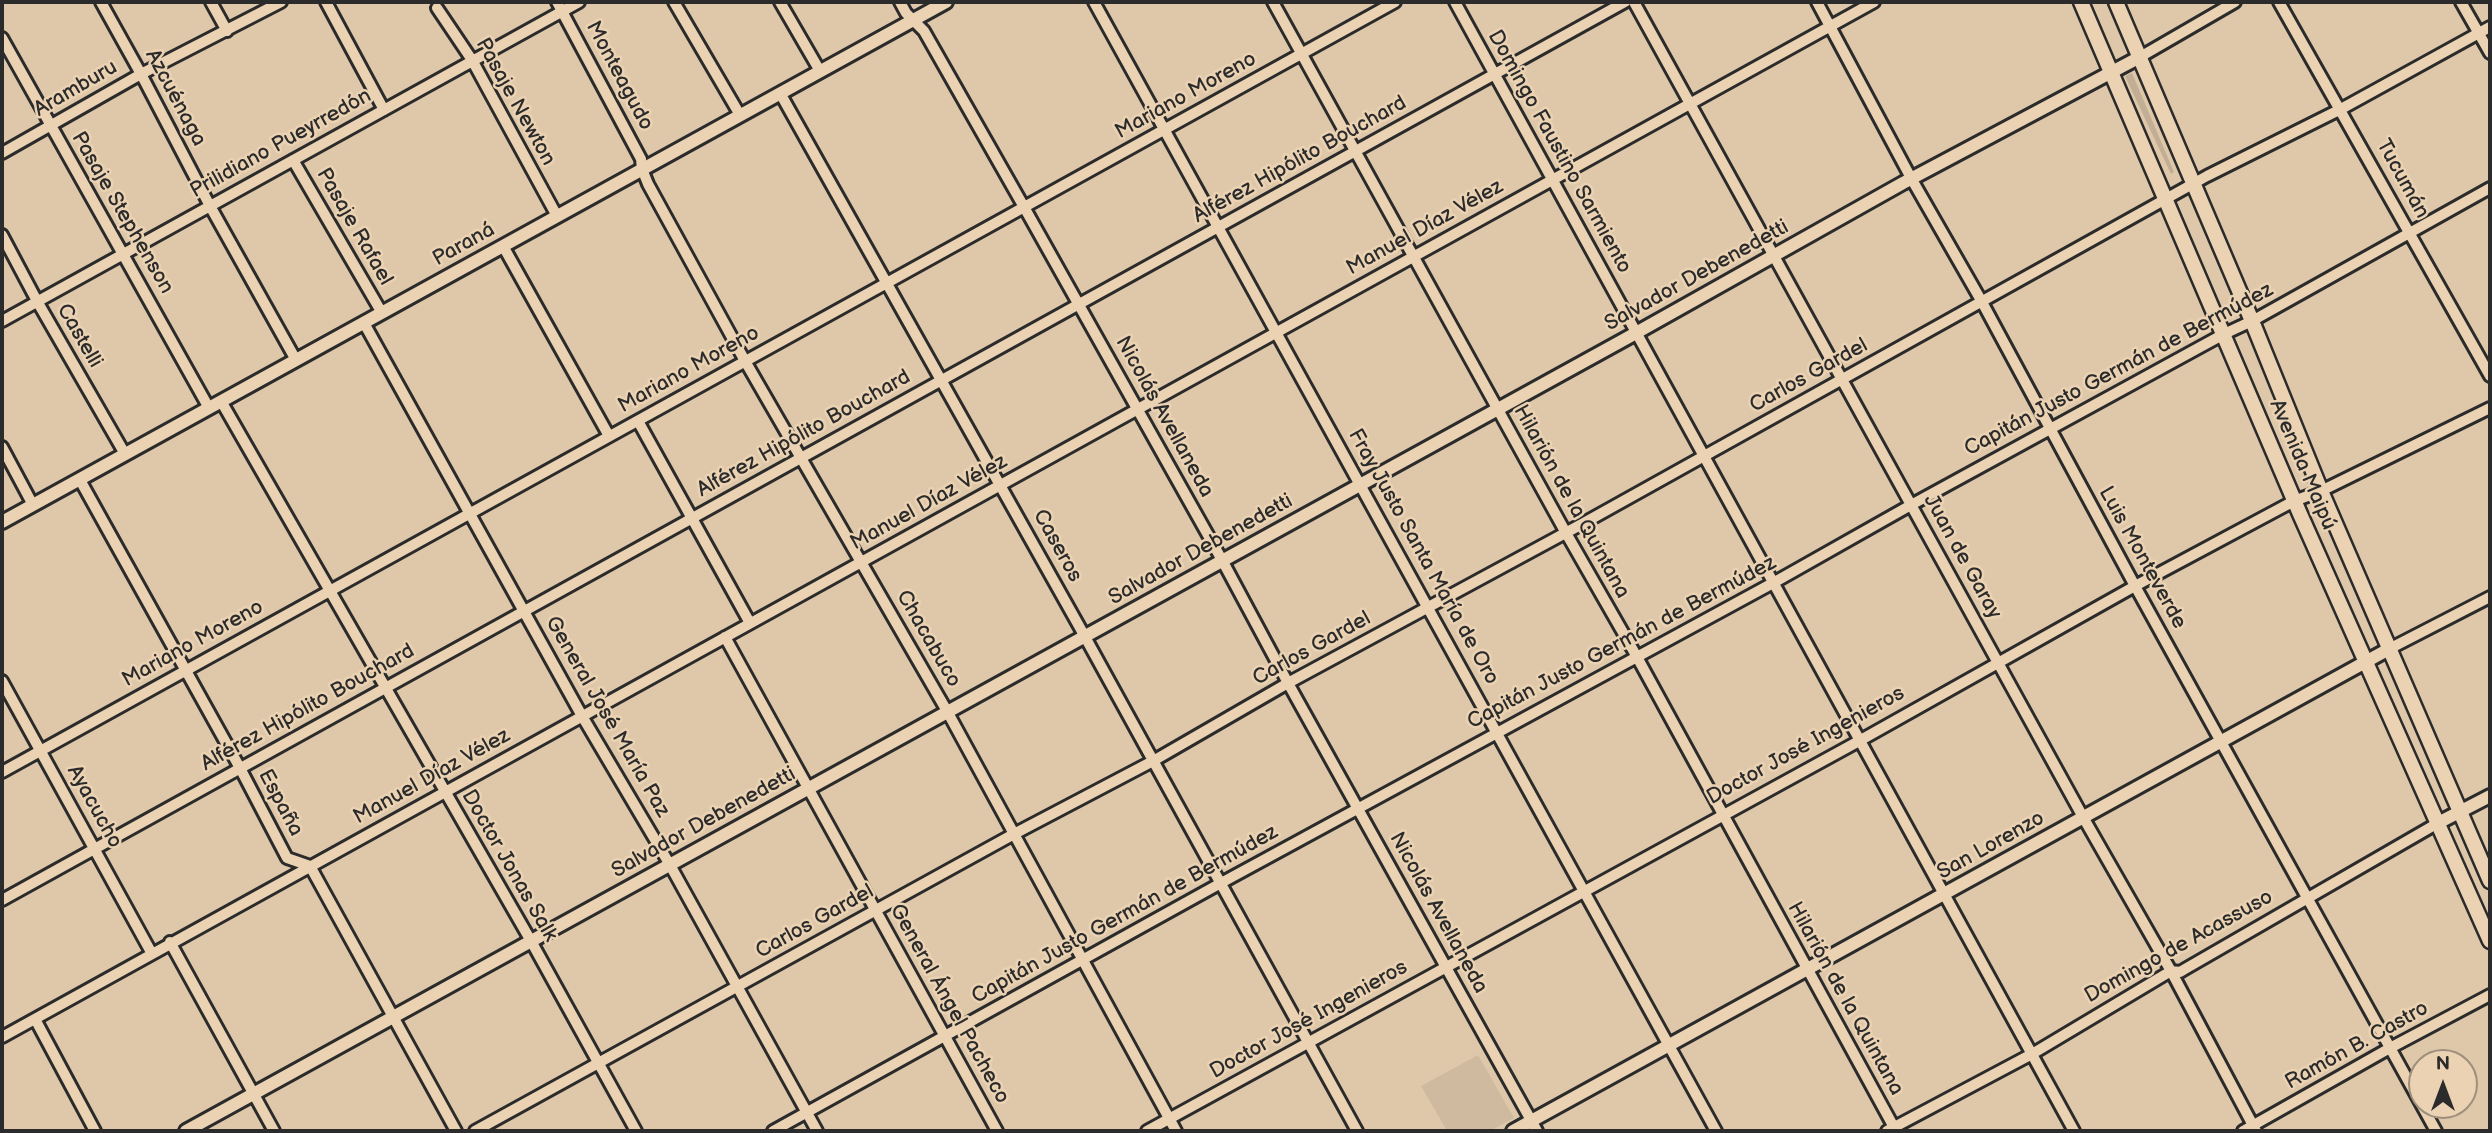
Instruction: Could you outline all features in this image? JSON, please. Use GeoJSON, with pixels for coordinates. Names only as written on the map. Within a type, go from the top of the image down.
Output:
{"type":"FeatureCollection","features":[{"type":"Feature","properties":{"kind":"main road","name":"Avenida Maipú"},"geometry":{"type":"LineString","coordinates":[[2081,2],[2294,501],[2490,941]]}},
{"type":"Feature","properties":{"kind":"main road","name":"Avenida Maipú"},"geometry":{"type":"LineString","coordinates":[[2116,2],[2321,491],[2490,881]]}},
{"type":"Feature","properties":{"kind":"street","name":"Azcuénaga"},"geometry":{"type":"LineString","coordinates":[[101,2],[296,360]]}},
{"type":"Feature","properties":{"kind":"street"},"geometry":{"type":"LineString","coordinates":[[211,2],[227,31]]}},
{"type":"Feature","properties":{"kind":"street","name":"Aramburu"},"geometry":{"type":"LineString","coordinates":[[2,153],[141,74],[281,2]]}},
{"type":"Feature","properties":{"kind":"street"},"geometry":{"type":"LineString","coordinates":[[326,2],[384,110]]}},
{"type":"Feature","properties":{"kind":"street","name":"Prilidiano Pueyrredón"},"geometry":{"type":"LineString","coordinates":[[2,321],[384,110],[560,6],[579,2]]}},
{"type":"Feature","properties":{"kind":"street"},"geometry":{"type":"LineString","coordinates":[[674,2],[740,115]]}},
{"type":"Feature","properties":{"kind":"street"},"geometry":{"type":"LineString","coordinates":[[780,2],[820,71]]}},
{"type":"Feature","properties":{"kind":"street","name":"Nicolás Avellaneda"},"geometry":{"type":"LineString","coordinates":[[900,2],[924,31],[1079,304],[1534,1126]]}},
{"type":"Feature","properties":{"kind":"street","name":"Paraná"},"geometry":{"type":"LineString","coordinates":[[2,522],[946,2]]}},
{"type":"Feature","properties":{"kind":"street","name":"Fray Justo Santa María de Oro"},"geometry":{"type":"LineString","coordinates":[[1094,2],[1716,1131]]}},
{"type":"Feature","properties":{"kind":"street","name":"Hilarión de la Quintana"},"geometry":{"type":"LineString","coordinates":[[1273,2],[1637,657],[1892,1130]]}},
{"type":"Feature","properties":{"kind":"street","name":"Mariano Moreno"},"geometry":{"type":"LineString","coordinates":[[2,772],[1395,2]]}},
{"type":"Feature","properties":{"kind":"street","name":"Domingo Faustino Sarmiento"},"geometry":{"type":"LineString","coordinates":[[1455,2],[2074,1131]]}},
{"type":"Feature","properties":{"kind":"street","name":"Alférez Hipólito Bouchard"},"geometry":{"type":"LineString","coordinates":[[2,900],[1625,2]]}},
{"type":"Feature","properties":{"kind":"street","name":"Juan de Garay"},"geometry":{"type":"LineString","coordinates":[[1634,2],[2171,971],[2251,1129]]}},
{"type":"Feature","properties":{"kind":"street","name":"Luis Monteverde"},"geometry":{"type":"LineString","coordinates":[[1817,2],[2435,1131]]}},
{"type":"Feature","properties":{"kind":"street","name":"Manuel Díaz Vélez"},"geometry":{"type":"LineString","coordinates":[[2,1037],[1874,2]]}},
{"type":"Feature","properties":{"kind":"street","name":"Salvador Debenedetti"},"geometry":{"type":"LineString","coordinates":[[186,1131],[1361,485],[1911,178],[2140,57],[2235,2]]}},
{"type":"Feature","properties":{"kind":"street","name":"Tucumán"},"geometry":{"type":"LineString","coordinates":[[2279,2],[2490,376]]}},
{"type":"Feature","properties":{"kind":"street"},"geometry":{"type":"LineString","coordinates":[[2461,2],[2490,53]]}},
{"type":"Feature","properties":{"kind":"street","name":"Monteagudo"},"geometry":{"type":"LineString","coordinates":[[560,6],[641,159],[642,169]]}},
{"type":"Feature","properties":{"kind":"street","name":"Pasaje Newton"},"geometry":{"type":"LineString","coordinates":[[437,8],[472,60],[556,216]]}},
{"type":"Feature","properties":{"kind":"street","name":"Carlos Gardel"},"geometry":{"type":"LineString","coordinates":[[475,1131],[1014,834],[1153,761],[1288,683],[1566,533],[2192,185],[2341,109],[2490,27]]}},
{"type":"Feature","properties":{"kind":"street","name":"Pasaje Stephenson"},"geometry":{"type":"LineString","coordinates":[[2,38],[50,126],[215,405]]}},
{"type":"Feature","properties":{"kind":"street","name":"Caseros"},"geometry":{"type":"LineString","coordinates":[[780,93],[1357,1131]]}},
{"type":"Feature","properties":{"kind":"street","name":"Pasaje Rafael"},"geometry":{"type":"LineString","coordinates":[[293,160],[382,313]]}},
{"type":"Feature","properties":{"kind":"street","name":"Chacabuco"},"geometry":{"type":"LineString","coordinates":[[642,169],[746,361],[947,711],[1176,1131]]}},
{"type":"Feature","properties":{"kind":"street","name":"Capitán Justo Germán de Bermúdez"},"geometry":{"type":"LineString","coordinates":[[773,1131],[2490,188]]}},
{"type":"Feature","properties":{"kind":"street","name":"Castelli"},"geometry":{"type":"LineString","coordinates":[[2,235],[37,302],[125,454]]}},
{"type":"Feature","properties":{"kind":"street"},"geometry":{"type":"LineString","coordinates":[[503,246],[609,436]]}},
{"type":"Feature","properties":{"kind":"street","name":"General José María Paz"},"geometry":{"type":"LineString","coordinates":[[364,323],[817,1131]]}},
{"type":"Feature","properties":{"kind":"street","name":"Doctor Jonas Salk"},"geometry":{"type":"LineString","coordinates":[[215,405],[330,590],[531,941],[636,1131]]}},
{"type":"Feature","properties":{"kind":"street","name":"Doctor José Ingenieros"},"geometry":{"type":"LineString","coordinates":[[1147,1131],[2135,586],[2294,501],[2321,491],[2490,408]]}},
{"type":"Feature","properties":{"kind":"street"},"geometry":{"type":"LineString","coordinates":[[638,421],[750,623]]}},
{"type":"Feature","properties":{"kind":"street"},"geometry":{"type":"LineString","coordinates":[[2,447],[33,505]]}},
{"type":"Feature","properties":{"kind":"street","name":"España"},"geometry":{"type":"LineString","coordinates":[[80,480],[240,768],[286,858],[310,866]]}},
{"type":"Feature","properties":{"kind":"street","name":"San Lorenzo"},"geometry":{"type":"LineString","coordinates":[[1513,1131],[1534,1126],[1669,1045],[2367,661],[2490,597]]}},
{"type":"Feature","properties":{"kind":"street","name":"General Ángel Pacheco"},"geometry":{"type":"LineString","coordinates":[[725,637],[997,1131]]}},
{"type":"Feature","properties":{"kind":"street","name":"Ayacucho"},"geometry":{"type":"LineString","coordinates":[[2,681],[151,953]]}},
{"type":"Feature","properties":{"kind":"street","name":"Domingo de Acassuso"},"geometry":{"type":"LineString","coordinates":[[1892,1130],[2032,1054],[2171,971],[2180,972],[2307,897],[2490,796]]}},
{"type":"Feature","properties":{"kind":"street"},"geometry":{"type":"LineString","coordinates":[[310,866],[456,1131]]}},
{"type":"Feature","properties":{"kind":"street"},"geometry":{"type":"LineString","coordinates":[[170,942],[274,1131]]}},
{"type":"Feature","properties":{"kind":"street","name":"Ramón B. Castro"},"geometry":{"type":"LineString","coordinates":[[2251,1129],[2390,1048],[2490,995]]}},
{"type":"Feature","properties":{"kind":"street"},"geometry":{"type":"LineString","coordinates":[[35,1019],[95,1131]]}},
{"type":"Feature","properties":{"kind":"shaded area"},"geometry":{"type":"Polygon","coordinates":[[[2132,73],[2174,172],[2171,174],[2125,76],[2132,73]]]}},
{"type":"Feature","properties":{"kind":"shaded area"},"geometry":{"type":"Polygon","coordinates":[[[1478,1055],[1514,1118],[1490,1131],[1447,1131],[1421,1086],[1478,1055]]]}}]}
